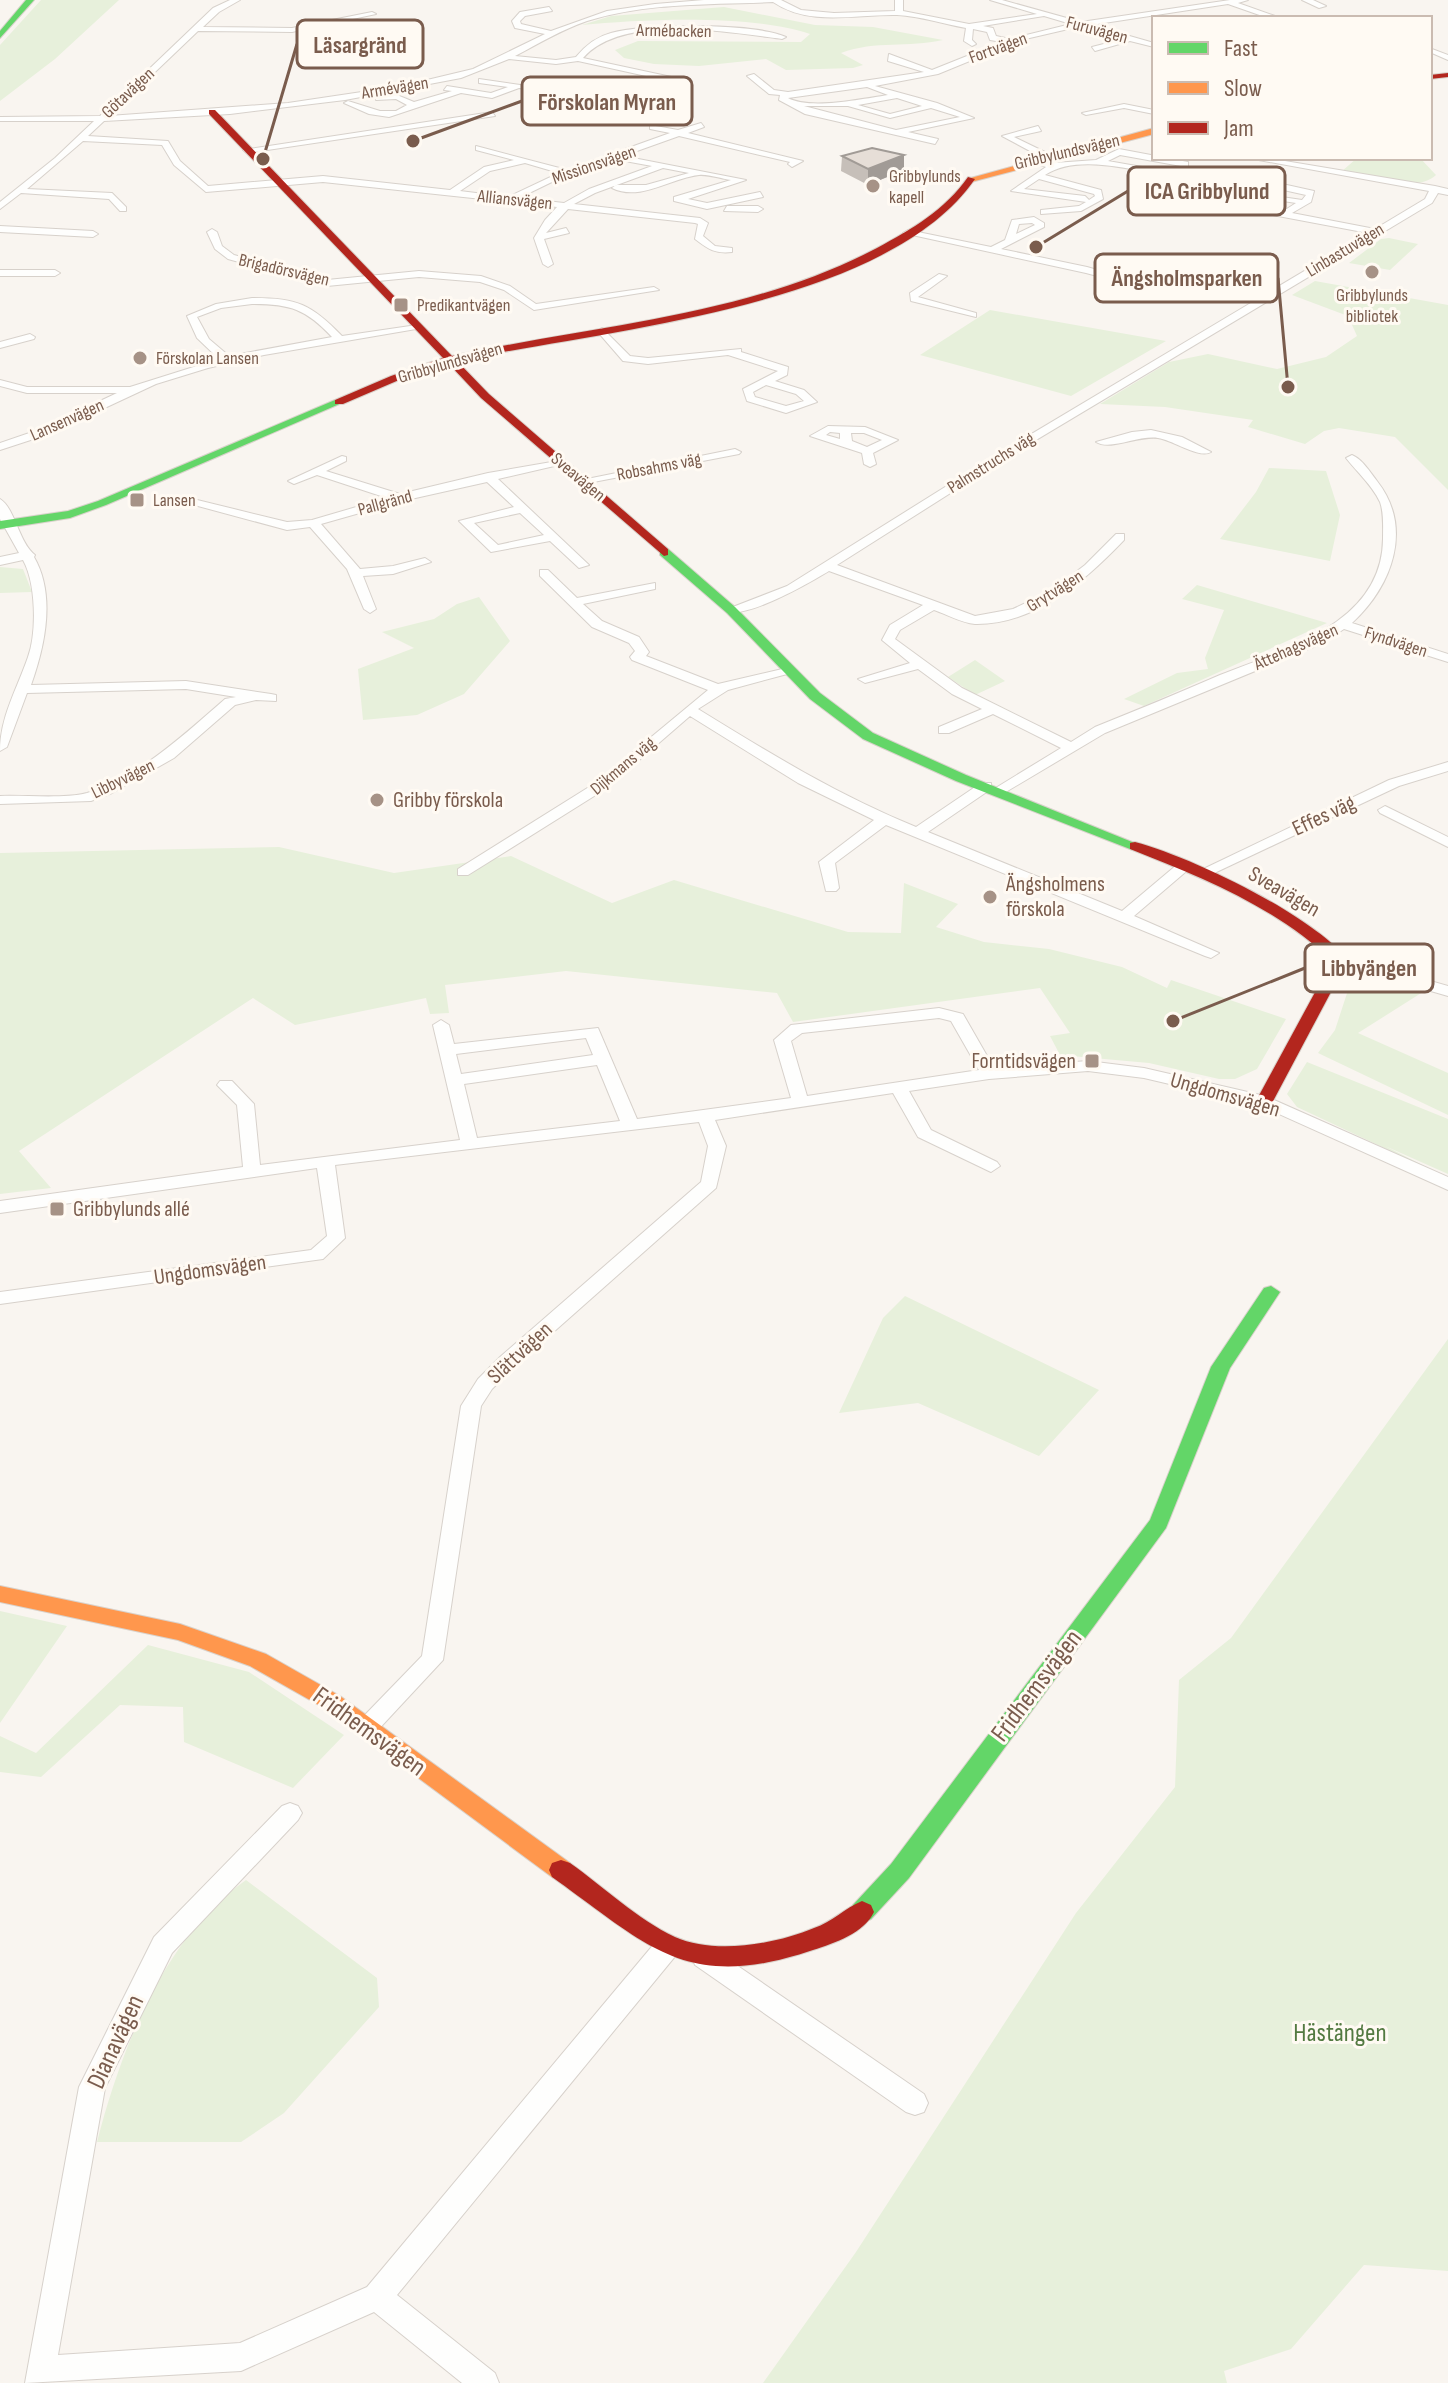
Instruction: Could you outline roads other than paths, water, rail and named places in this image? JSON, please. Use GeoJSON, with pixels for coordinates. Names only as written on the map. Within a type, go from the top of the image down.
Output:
{"type":"FeatureCollection","features":[{"type":"Feature","properties":{"kind":"street"},"geometry":{"type":"LineString","coordinates":[[0,36],[30,0]]}},
{"type":"Feature","properties":{"kind":"street","name":"Götavägen"},"geometry":{"type":"LineString","coordinates":[[1,205],[22,191],[83,138],[98,120],[216,10],[236,0]]}},
{"type":"Feature","properties":{"kind":"street"},"geometry":{"type":"LineString","coordinates":[[776,0],[783,8],[839,16],[899,13],[990,30],[993,38],[1008,41]]}},
{"type":"Feature","properties":{"kind":"street","name":"Armévägen"},"geometry":{"type":"LineString","coordinates":[[0,119],[98,120],[212,112],[339,97],[462,75],[512,58],[581,20],[626,10],[776,0]]}},
{"type":"Feature","properties":{"kind":"street"},"geometry":{"type":"LineString","coordinates":[[899,0],[899,13]]}},
{"type":"Feature","properties":{"kind":"street","name":"Furuvägen"},"geometry":{"type":"LineString","coordinates":[[995,0],[1152,44]]}},
{"type":"Feature","properties":{"kind":"street","name":"Fortvägen"},"geometry":{"type":"LineString","coordinates":[[1204,0],[1216,4]]}},
{"type":"Feature","properties":{"kind":"street","name":"Fortvägen"},"geometry":{"type":"LineString","coordinates":[[788,94],[869,87],[933,72],[992,47],[1031,35],[1077,25],[1244,0]]}},
{"type":"Feature","properties":{"kind":"street"},"geometry":{"type":"LineString","coordinates":[[1306,0],[1322,6]]}},
{"type":"Feature","properties":{"kind":"street","name":"Fortvägen"},"geometry":{"type":"LineString","coordinates":[[1229,2],[1271,16]]}},
{"type":"Feature","properties":{"kind":"street"},"geometry":{"type":"LineString","coordinates":[[549,9],[523,14],[516,21],[518,26],[554,34]]}},
{"type":"Feature","properties":{"kind":"street"},"geometry":{"type":"LineString","coordinates":[[197,29],[292,30],[372,14]]}},
{"type":"Feature","properties":{"kind":"street"},"geometry":{"type":"LineString","coordinates":[[970,26],[1044,16]]}},
{"type":"Feature","properties":{"kind":"street","name":"Fortvägen"},"geometry":{"type":"LineString","coordinates":[[1130,17],[1152,23]]}},
{"type":"Feature","properties":{"kind":"street"},"geometry":{"type":"LineString","coordinates":[[970,26],[968,41],[972,44]]}},
{"type":"Feature","properties":{"kind":"street","name":"Armébacken"},"geometry":{"type":"LineString","coordinates":[[578,59],[582,49],[596,40],[637,29],[782,37]]}},
{"type":"Feature","properties":{"kind":"street"},"geometry":{"type":"LineString","coordinates":[[1031,35],[1054,40]]}},
{"type":"Feature","properties":{"kind":"street"},"geometry":{"type":"LineString","coordinates":[[1095,49],[1130,39]]}},
{"type":"Feature","properties":{"kind":"street"},"geometry":{"type":"LineString","coordinates":[[962,43],[992,47]]}},
{"type":"Feature","properties":{"kind":"street"},"geometry":{"type":"LineString","coordinates":[[1435,51],[1448,58]]}},
{"type":"Feature","properties":{"kind":"street"},"geometry":{"type":"LineString","coordinates":[[892,56],[891,59],[933,72]]}},
{"type":"Feature","properties":{"kind":"street","name":"Armébacken"},"geometry":{"type":"LineString","coordinates":[[512,58],[545,62],[578,59],[687,83]]}},
{"type":"Feature","properties":{"kind":"street"},"geometry":{"type":"LineString","coordinates":[[751,76],[772,92],[788,94]]}},
{"type":"Feature","properties":{"kind":"street"},"geometry":{"type":"LineString","coordinates":[[482,81],[544,89]]}},
{"type":"Feature","properties":{"kind":"street"},"geometry":{"type":"LineString","coordinates":[[447,88],[492,96],[518,86]]}},
{"type":"Feature","properties":{"kind":"street","name":"Fortvägen"},"geometry":{"type":"LineString","coordinates":[[869,87],[970,118],[890,133]]}},
{"type":"Feature","properties":{"kind":"street"},"geometry":{"type":"LineString","coordinates":[[389,89],[413,105]]}},
{"type":"Feature","properties":{"kind":"street"},"geometry":{"type":"LineString","coordinates":[[339,97],[369,113],[382,114],[397,113],[458,92]]}},
{"type":"Feature","properties":{"kind":"street"},"geometry":{"type":"LineString","coordinates":[[788,94],[782,98],[795,105],[845,105],[899,95]]}},
{"type":"Feature","properties":{"kind":"street"},"geometry":{"type":"LineString","coordinates":[[348,103],[397,97]]}},
{"type":"Feature","properties":{"kind":"street","name":"Fortvägen"},"geometry":{"type":"LineString","coordinates":[[795,105],[808,112],[925,140]]}},
{"type":"Feature","properties":{"kind":"street"},"geometry":{"type":"LineString","coordinates":[[845,105],[884,116],[934,105]]}},
{"type":"Feature","properties":{"kind":"street"},"geometry":{"type":"LineString","coordinates":[[1086,113],[1124,106],[1152,112]]}},
{"type":"Feature","properties":{"kind":"street","name":"Sveavägen"},"geometry":{"type":"LineString","coordinates":[[212,112],[485,396],[731,610],[786,670],[868,736],[1203,873],[1324,942],[1340,960]]}},
{"type":"Feature","properties":{"kind":"street"},"geometry":{"type":"LineString","coordinates":[[247,150],[492,114]]}},
{"type":"Feature","properties":{"kind":"street","name":"Missionsvägen"},"geometry":{"type":"LineString","coordinates":[[510,199],[570,173],[701,125]]}},
{"type":"Feature","properties":{"kind":"street"},"geometry":{"type":"LineString","coordinates":[[653,127],[799,161],[792,164]]}},
{"type":"Feature","properties":{"kind":"street"},"geometry":{"type":"LineString","coordinates":[[1038,129],[1006,136],[1043,164],[1098,192],[1100,197],[1091,202],[1044,212]]}},
{"type":"Feature","properties":{"kind":"street","name":"Gribbylundsvägen"},"geometry":{"type":"LineString","coordinates":[[4,525],[70,514],[102,503],[385,382],[451,359],[682,318],[835,276],[959,199],[971,178],[1043,164],[1152,132]]}},
{"type":"Feature","properties":{"kind":"street","name":"Alliansvägen"},"geometry":{"type":"LineString","coordinates":[[83,138],[165,143],[177,163],[198,186],[206,189],[323,179],[697,220]]}},
{"type":"Feature","properties":{"kind":"street"},"geometry":{"type":"LineString","coordinates":[[479,148],[570,173]]}},
{"type":"Feature","properties":{"kind":"street"},"geometry":{"type":"LineString","coordinates":[[1098,162],[1119,152],[1152,158]]}},
{"type":"Feature","properties":{"kind":"street"},"geometry":{"type":"LineString","coordinates":[[487,169],[485,166],[488,163],[508,155]]}},
{"type":"Feature","properties":{"kind":"street"},"geometry":{"type":"LineString","coordinates":[[617,157],[742,180],[753,185],[760,195],[758,212],[708,208],[638,189]]}},
{"type":"Feature","properties":{"kind":"street"},"geometry":{"type":"LineString","coordinates":[[452,193],[487,169],[529,160]]}},
{"type":"Feature","properties":{"kind":"street"},"geometry":{"type":"LineString","coordinates":[[1165,160],[1185,164],[1162,188],[1190,198],[1375,232]]}},
{"type":"Feature","properties":{"kind":"street"},"geometry":{"type":"LineString","coordinates":[[1262,160],[1448,192]]}},
{"type":"Feature","properties":{"kind":"street"},"geometry":{"type":"LineString","coordinates":[[1267,161],[1222,191],[1305,202]]}},
{"type":"Feature","properties":{"kind":"street"},"geometry":{"type":"LineString","coordinates":[[1107,209],[1091,202],[1015,191],[1043,164],[1098,162],[1178,173]]}},
{"type":"Feature","properties":{"kind":"street"},"geometry":{"type":"LineString","coordinates":[[548,264],[539,238],[544,226],[588,190],[611,186],[662,165]]}},
{"type":"Feature","properties":{"kind":"street"},"geometry":{"type":"LineString","coordinates":[[611,186],[621,191],[638,189],[700,172]]}},
{"type":"Feature","properties":{"kind":"street"},"geometry":{"type":"LineString","coordinates":[[632,178],[650,180],[653,186]]}},
{"type":"Feature","properties":{"kind":"street"},"geometry":{"type":"LineString","coordinates":[[1242,178],[1311,193],[1305,202],[1281,216]]}},
{"type":"Feature","properties":{"kind":"street"},"geometry":{"type":"LineString","coordinates":[[655,216],[677,199],[742,180]]}},
{"type":"Feature","properties":{"kind":"street"},"geometry":{"type":"LineString","coordinates":[[1435,189],[1448,184]]}},
{"type":"Feature","properties":{"kind":"street","name":"Linbastuvägen"},"geometry":{"type":"LineString","coordinates":[[1249,308],[1429,201],[1435,189]]}},
{"type":"Feature","properties":{"kind":"street"},"geometry":{"type":"LineString","coordinates":[[22,191],[112,196],[123,209]]}},
{"type":"Feature","properties":{"kind":"street"},"geometry":{"type":"LineString","coordinates":[[729,250],[713,249],[698,237],[703,223],[697,220],[708,208],[760,195]]}},
{"type":"Feature","properties":{"kind":"street"},"geometry":{"type":"LineString","coordinates":[[0,229],[93,234]]}},
{"type":"Feature","properties":{"kind":"street"},"geometry":{"type":"LineString","coordinates":[[539,238],[566,231]]}},
{"type":"Feature","properties":{"kind":"street","name":"Brigadörsvägen"},"geometry":{"type":"LineString","coordinates":[[212,232],[218,247],[248,264],[327,283],[370,277]]}},
{"type":"Feature","properties":{"kind":"street"},"geometry":{"type":"LineString","coordinates":[[908,233],[1087,270],[1161,290]]}},
{"type":"Feature","properties":{"kind":"street"},"geometry":{"type":"LineString","coordinates":[[993,250],[1009,241]]}},
{"type":"Feature","properties":{"kind":"street"},"geometry":{"type":"LineString","coordinates":[[0,273],[55,273]]}},
{"type":"Feature","properties":{"kind":"street"},"geometry":{"type":"LineString","coordinates":[[370,277],[419,274],[481,279],[507,288],[535,312],[654,290]]}},
{"type":"Feature","properties":{"kind":"street"},"geometry":{"type":"LineString","coordinates":[[942,276],[913,295],[914,299],[972,315]]}},
{"type":"Feature","properties":{"kind":"street"},"geometry":{"type":"LineString","coordinates":[[228,360],[215,352],[193,324],[192,316],[205,309],[267,301],[313,313],[340,339]]}},
{"type":"Feature","properties":{"kind":"street","name":"Palmstruchs väg"},"geometry":{"type":"LineString","coordinates":[[731,610],[791,589],[825,565],[1249,308]]}},
{"type":"Feature","properties":{"kind":"street","name":"Lansenvägen"},"geometry":{"type":"LineString","coordinates":[[0,447],[71,422],[132,390],[228,360],[417,328]]}},
{"type":"Feature","properties":{"kind":"street"},"geometry":{"type":"LineString","coordinates":[[602,331],[627,359],[648,361],[733,352],[784,369],[783,373],[747,391],[747,396],[786,410],[812,402],[800,392],[766,382]]}},
{"type":"Feature","properties":{"kind":"street"},"geometry":{"type":"LineString","coordinates":[[0,345],[30,337]]}},
{"type":"Feature","properties":{"kind":"street","name":"Lansenvägen"},"geometry":{"type":"LineString","coordinates":[[0,383],[27,390],[132,390]]}},
{"type":"Feature","properties":{"kind":"street"},"geometry":{"type":"LineString","coordinates":[[828,429],[848,430],[865,430],[892,440],[867,451],[816,436],[828,429]]}},
{"type":"Feature","properties":{"kind":"street"},"geometry":{"type":"LineString","coordinates":[[848,430],[844,435],[854,446]]}},
{"type":"Feature","properties":{"kind":"street"},"geometry":{"type":"LineString","coordinates":[[1102,442],[1114,444],[1127,436],[1166,434],[1205,452]]}},
{"type":"Feature","properties":{"kind":"street"},"geometry":{"type":"LineString","coordinates":[[867,451],[870,464]]}},
{"type":"Feature","properties":{"kind":"street","name":"Robsahms väg"},"geometry":{"type":"LineString","coordinates":[[583,481],[717,456],[733,458]]}},
{"type":"Feature","properties":{"kind":"street","name":"Ättehagsvägen"},"geometry":{"type":"LineString","coordinates":[[992,789],[1069,746],[1345,625],[1384,578],[1391,554],[1388,506],[1375,484],[1352,458]]}},
{"type":"Feature","properties":{"kind":"street"},"geometry":{"type":"LineString","coordinates":[[294,481],[342,459]]}},
{"type":"Feature","properties":{"kind":"street","name":"Pallgränd"},"geometry":{"type":"LineString","coordinates":[[189,502],[287,526],[313,523],[399,498],[559,462]]}},
{"type":"Feature","properties":{"kind":"street"},"geometry":{"type":"LineString","coordinates":[[319,472],[399,498]]}},
{"type":"Feature","properties":{"kind":"street"},"geometry":{"type":"LineString","coordinates":[[488,476],[583,565]]}},
{"type":"Feature","properties":{"kind":"street"},"geometry":{"type":"LineString","coordinates":[[0,503],[4,525],[29,555],[36,572],[40,601],[36,653],[0,747]]}},
{"type":"Feature","properties":{"kind":"street"},"geometry":{"type":"LineString","coordinates":[[522,509],[465,521],[495,549],[552,537]]}},
{"type":"Feature","properties":{"kind":"street"},"geometry":{"type":"LineString","coordinates":[[313,523],[355,573],[370,609]]}},
{"type":"Feature","properties":{"kind":"street","name":"Grytvägen"},"geometry":{"type":"LineString","coordinates":[[825,565],[974,620],[1024,612],[1066,588],[1095,565],[1120,537]]}},
{"type":"Feature","properties":{"kind":"street"},"geometry":{"type":"LineString","coordinates":[[0,561],[29,555]]}},
{"type":"Feature","properties":{"kind":"street"},"geometry":{"type":"LineString","coordinates":[[355,573],[393,570],[425,562]]}},
{"type":"Feature","properties":{"kind":"street"},"geometry":{"type":"LineString","coordinates":[[544,573],[597,624],[634,640],[642,652],[637,657],[719,689]]}},
{"type":"Feature","properties":{"kind":"street"},"geometry":{"type":"LineString","coordinates":[[574,602],[651,586]]}},
{"type":"Feature","properties":{"kind":"street"},"geometry":{"type":"LineString","coordinates":[[931,606],[895,628],[888,640],[957,691],[1069,746]]}},
{"type":"Feature","properties":{"kind":"street","name":"Fyndvägen"},"geometry":{"type":"LineString","coordinates":[[1345,625],[1448,658]]}},
{"type":"Feature","properties":{"kind":"street"},"geometry":{"type":"LineString","coordinates":[[865,679],[921,664]]}},
{"type":"Feature","properties":{"kind":"street","name":"Dijkmans väg"},"geometry":{"type":"LineString","coordinates":[[463,872],[593,792],[719,689],[786,670]]}},
{"type":"Feature","properties":{"kind":"street"},"geometry":{"type":"LineString","coordinates":[[21,689],[206,686],[271,698]]}},
{"type":"Feature","properties":{"kind":"street","name":"Libbyvägen"},"geometry":{"type":"LineString","coordinates":[[0,800],[86,798],[169,755],[230,702],[255,696]]}},
{"type":"Feature","properties":{"kind":"street"},"geometry":{"type":"LineString","coordinates":[[944,730],[993,709]]}},
{"type":"Feature","properties":{"kind":"street"},"geometry":{"type":"LineString","coordinates":[[690,710],[803,780],[884,819],[1211,953]]}},
{"type":"Feature","properties":{"kind":"street","name":"Effes väg"},"geometry":{"type":"LineString","coordinates":[[1203,873],[1394,783],[1448,766]]}},
{"type":"Feature","properties":{"kind":"street"},"geometry":{"type":"LineString","coordinates":[[919,831],[992,789]]}},
{"type":"Feature","properties":{"kind":"street"},"geometry":{"type":"LineString","coordinates":[[1385,810],[1444,838]]}},
{"type":"Feature","properties":{"kind":"street"},"geometry":{"type":"LineString","coordinates":[[831,888],[827,862],[884,819]]}},
{"type":"Feature","properties":{"kind":"street"},"geometry":{"type":"LineString","coordinates":[[1125,916],[1184,866]]}},
{"type":"Feature","properties":{"kind":"street"},"geometry":{"type":"LineString","coordinates":[[1265,1101],[1289,1052],[1322,1003],[1340,960],[1444,986]]}},
{"type":"Feature","properties":{"kind":"street"},"geometry":{"type":"LineString","coordinates":[[800,1100],[782,1040],[797,1029],[939,1013],[957,1017],[989,1074]]}},
{"type":"Feature","properties":{"kind":"street"},"geometry":{"type":"LineString","coordinates":[[441,1025],[470,1143]]}},
{"type":"Feature","properties":{"kind":"street"},"geometry":{"type":"LineString","coordinates":[[447,1050],[592,1032],[630,1124]]}},
{"type":"Feature","properties":{"kind":"street"},"geometry":{"type":"LineString","coordinates":[[454,1080],[603,1059]]}},
{"type":"Feature","properties":{"kind":"street","name":"Ungdomsvägen"},"geometry":{"type":"LineString","coordinates":[[0,1207],[325,1161],[705,1116],[989,1074],[1088,1066],[1144,1073],[1265,1101],[1448,1184]]}},
{"type":"Feature","properties":{"kind":"street"},"geometry":{"type":"LineString","coordinates":[[226,1085],[245,1104],[252,1172]]}},
{"type":"Feature","properties":{"kind":"street"},"geometry":{"type":"LineString","coordinates":[[898,1087],[924,1133],[991,1166]]}},
{"type":"Feature","properties":{"kind":"street","name":"Slättvägen"},"geometry":{"type":"LineString","coordinates":[[368,1726],[432,1660],[471,1406],[507,1362],[710,1184],[717,1146],[705,1116]]}},
{"type":"Feature","properties":{"kind":"street","name":"Ungdomsvägen"},"geometry":{"type":"LineString","coordinates":[[0,1298],[316,1255],[336,1238],[325,1161]]}},
{"type":"Feature","properties":{"kind":"street","name":"Fridhemsvägen"},"geometry":{"type":"LineString","coordinates":[[0,1594],[204,1639],[284,1672],[368,1726],[399,1754],[668,1946],[698,1954],[782,1952],[849,1926],[900,1871],[1159,1523],[1180,1477],[1221,1367],[1271,1292]]}},
{"type":"Feature","properties":{"kind":"street","name":"Dianavägen"},"geometry":{"type":"LineString","coordinates":[[290,1813],[163,1945],[92,2087],[40,2377],[241,2357],[377,2297],[668,1946]]}},
{"type":"Feature","properties":{"kind":"street","name":"Fridhemsvägen"},"geometry":{"type":"LineString","coordinates":[[698,1954],[915,2103]]}},
{"type":"Feature","properties":{"kind":"street"},"geometry":{"type":"LineString","coordinates":[[377,2297],[485,2383]]}},
{"type":"Feature","properties":{"kind":"place","name":"Förskolan Myran"},"geometry":{"type":"Point","coordinates":[413,141]}},
{"type":"Feature","properties":{"kind":"place","name":"Läsargränd"},"geometry":{"type":"Point","coordinates":[263,159]}},
{"type":"Feature","properties":{"kind":"place","name":"Gribbylunds kapell"},"geometry":{"type":"Point","coordinates":[873,186]}},
{"type":"Feature","properties":{"kind":"place","name":"ICA Gribbylund"},"geometry":{"type":"Point","coordinates":[1036,247]}},
{"type":"Feature","properties":{"kind":"place","name":"Gribbylunds bibliotek"},"geometry":{"type":"Point","coordinates":[1372,272]}},
{"type":"Feature","properties":{"kind":"place","name":"Predikantvägen"},"geometry":{"type":"Point","coordinates":[401,305]}},
{"type":"Feature","properties":{"kind":"place","name":"Förskolan Lansen"},"geometry":{"type":"Point","coordinates":[140,358]}},
{"type":"Feature","properties":{"kind":"place","name":"Ängsholmsparken"},"geometry":{"type":"Point","coordinates":[1288,387]}},
{"type":"Feature","properties":{"kind":"place","name":"Lansen"},"geometry":{"type":"Point","coordinates":[137,500]}},
{"type":"Feature","properties":{"kind":"place","name":"Gribby förskola"},"geometry":{"type":"Point","coordinates":[377,800]}},
{"type":"Feature","properties":{"kind":"place","name":"Ängsholmens förskola"},"geometry":{"type":"Point","coordinates":[990,897]}},
{"type":"Feature","properties":{"kind":"place","name":"Libbyängen"},"geometry":{"type":"Point","coordinates":[1173,1021]}},
{"type":"Feature","properties":{"kind":"place","name":"Forntidsvägen"},"geometry":{"type":"Point","coordinates":[1092,1061]}},
{"type":"Feature","properties":{"kind":"place","name":"Gribbylunds allé"},"geometry":{"type":"Point","coordinates":[57,1209]}},
{"type":"Feature","properties":{"kind":"park label","name":"Hästängen"},"geometry":{"type":"Point","coordinates":[1340,2033]}}]}
